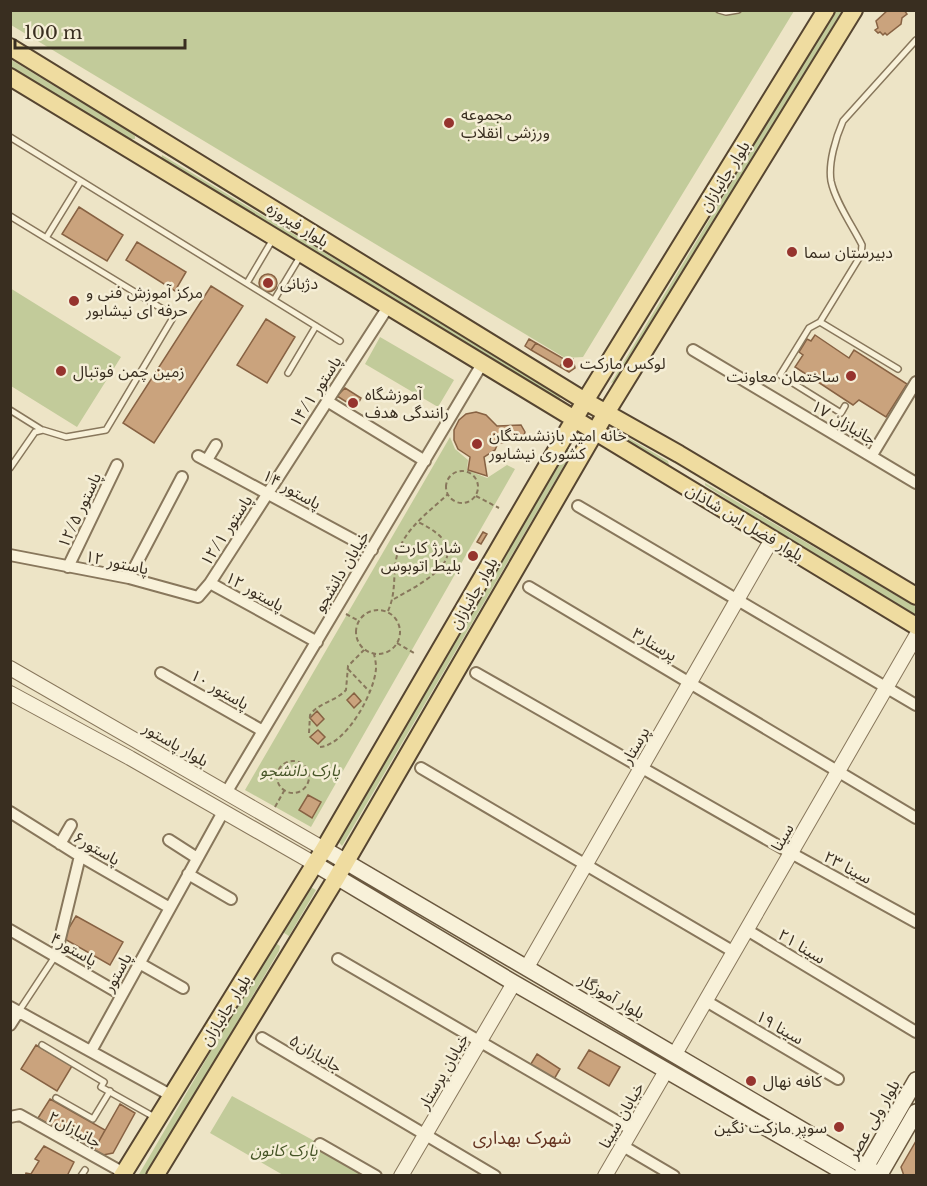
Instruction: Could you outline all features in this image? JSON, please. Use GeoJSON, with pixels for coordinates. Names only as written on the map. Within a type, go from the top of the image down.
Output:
{"type":"FeatureCollection","features":[{"type":"Feature","properties":{"kind":"main road","name":"بلوار جانبازان"},"geometry":{"type":"LineString","coordinates":[[123,1174],[324,849],[574,418],[826,10]]}},
{"type":"Feature","properties":{"kind":"main road","name":"بلوار جانبازان"},"geometry":{"type":"LineString","coordinates":[[155,1176],[337,878],[595,431],[854,10]]}},
{"type":"Feature","properties":{"kind":"main road","name":"بلوار فیروزه"},"geometry":{"type":"LineString","coordinates":[[10,47],[585,401]]}},
{"type":"Feature","properties":{"kind":"main road","name":"بلوار فیروزه"},"geometry":{"type":"LineString","coordinates":[[10,77],[574,418]]}},
{"type":"Feature","properties":{"kind":"main road"},"geometry":{"type":"LineString","coordinates":[[145,159],[156,137]]}},
{"type":"Feature","properties":{"kind":"main road","name":"بلوار فضل ابن شاذان"},"geometry":{"type":"LineString","coordinates":[[585,401],[679,454],[916,596]]}},
{"type":"Feature","properties":{"kind":"main road","name":"بلوار فضل ابن شاذان"},"geometry":{"type":"LineString","coordinates":[[574,418],[916,626]]}},
{"type":"Feature","properties":{"kind":"main road"},"geometry":{"type":"LineString","coordinates":[[668,474],[679,454]]}},
{"type":"Feature","properties":{"kind":"main road","name":"بلوار آموزگار"},"geometry":{"type":"LineString","coordinates":[[324,849],[819,1139],[864,1171],[880,1175]]}},
{"type":"Feature","properties":{"kind":"main road"},"geometry":{"type":"LineString","coordinates":[[315,864],[514,983],[850,1176]]}},
{"type":"Feature","properties":{"kind":"main road"},"geometry":{"type":"LineString","coordinates":[[269,938],[276,936],[284,939],[292,952]]}},
{"type":"Feature","properties":{"kind":"main road","name":"بلوار ولی عصر"},"geometry":{"type":"LineString","coordinates":[[864,1171],[916,1080]]}},
{"type":"Feature","properties":{"kind":"main road","name":"بلوار ولی عصر"},"geometry":{"type":"LineString","coordinates":[[880,1175],[916,1112]]}},
{"type":"Feature","properties":{"kind":"main road"},"geometry":{"type":"LineString","coordinates":[[810,1153],[819,1139]]}},
{"type":"Feature","properties":{"kind":"street","name":"پاستور ۱۴/۱"},"geometry":{"type":"LineString","coordinates":[[268,492],[388,307]]}},
{"type":"Feature","properties":{"kind":"street","name":"جانبازان ۱۷"},"geometry":{"type":"LineString","coordinates":[[693,350],[916,483]]}},
{"type":"Feature","properties":{"kind":"street","name":"خیابان دانشجو"},"geometry":{"type":"LineString","coordinates":[[226,793],[482,364]]}},
{"type":"Feature","properties":{"kind":"street"},"geometry":{"type":"LineString","coordinates":[[872,456],[916,382]]}},
{"type":"Feature","properties":{"kind":"street"},"geometry":{"type":"LineString","coordinates":[[327,401],[425,461]]}},
{"type":"Feature","properties":{"kind":"street","name":"پاستور ۱۴"},"geometry":{"type":"LineString","coordinates":[[216,445],[202,458],[372,550]]}},
{"type":"Feature","properties":{"kind":"street","name":"پاستور ۱۲/۵"},"geometry":{"type":"LineString","coordinates":[[68,567],[117,465]]}},
{"type":"Feature","properties":{"kind":"street"},"geometry":{"type":"LineString","coordinates":[[129,578],[182,477]]}},
{"type":"Feature","properties":{"kind":"street","name":"پاستور ۱۲/۱"},"geometry":{"type":"LineString","coordinates":[[210,583],[268,492]]}},
{"type":"Feature","properties":{"kind":"street"},"geometry":{"type":"LineString","coordinates":[[578,506],[916,705]]}},
{"type":"Feature","properties":{"kind":"street","name":"پرستار"},"geometry":{"type":"LineString","coordinates":[[527,967],[772,539]]}},
{"type":"Feature","properties":{"kind":"street","name":"۱۲ پاستور"},"geometry":{"type":"LineString","coordinates":[[10,555],[129,578],[198,597],[210,583]]}},
{"type":"Feature","properties":{"kind":"street","name":"پاستور ۱۲"},"geometry":{"type":"LineString","coordinates":[[210,583],[317,642]]}},
{"type":"Feature","properties":{"kind":"street","name":"پرستار۳"},"geometry":{"type":"LineString","coordinates":[[529,587],[916,818]]}},
{"type":"Feature","properties":{"kind":"street","name":"سینا"},"geometry":{"type":"LineString","coordinates":[[675,1054],[916,636]]}},
{"type":"Feature","properties":{"kind":"street","name":"بلوار پاستور"},"geometry":{"type":"LineString","coordinates":[[10,668],[324,849]]}},
{"type":"Feature","properties":{"kind":"street","name":"پاستور ۱۰"},"geometry":{"type":"LineString","coordinates":[[161,672],[263,731]]}},
{"type":"Feature","properties":{"kind":"street","name":"سینا ۲۳"},"geometry":{"type":"LineString","coordinates":[[476,673],[716,811],[916,922]]}},
{"type":"Feature","properties":{"kind":"street"},"geometry":{"type":"LineString","coordinates":[[10,693],[130,758],[315,864]]}},
{"type":"Feature","properties":{"kind":"street"},"geometry":{"type":"LineString","coordinates":[[130,758],[139,742]]}},
{"type":"Feature","properties":{"kind":"street"},"geometry":{"type":"LineString","coordinates":[[421,768],[734,952]]}},
{"type":"Feature","properties":{"kind":"street","name":"پاستور۶"},"geometry":{"type":"LineString","coordinates":[[10,812],[170,908]]}},
{"type":"Feature","properties":{"kind":"street","name":"پاستور"},"geometry":{"type":"LineString","coordinates":[[91,1051],[223,812]]}},
{"type":"Feature","properties":{"kind":"street"},"geometry":{"type":"LineString","coordinates":[[60,844],[71,825]]}},
{"type":"Feature","properties":{"kind":"street"},"geometry":{"type":"LineString","coordinates":[[170,840],[197,858]]}},
{"type":"Feature","properties":{"kind":"street"},"geometry":{"type":"LineString","coordinates":[[56,955],[80,856]]}},
{"type":"Feature","properties":{"kind":"street"},"geometry":{"type":"LineString","coordinates":[[188,874],[231,899]]}},
{"type":"Feature","properties":{"kind":"street","name":"پاستور۴"},"geometry":{"type":"LineString","coordinates":[[10,930],[122,995]]}},
{"type":"Feature","properties":{"kind":"street","name":"سینا ۲۱"},"geometry":{"type":"LineString","coordinates":[[747,930],[916,1032]]}},
{"type":"Feature","properties":{"kind":"street"},"geometry":{"type":"LineString","coordinates":[[338,959],[632,1130]]}},
{"type":"Feature","properties":{"kind":"street"},"geometry":{"type":"LineString","coordinates":[[139,963],[183,988]]}},
{"type":"Feature","properties":{"kind":"street","name":"خیابان پرستار"},"geometry":{"type":"LineString","coordinates":[[401,1176],[514,983]]}},
{"type":"Feature","properties":{"kind":"street","name":"سینا ۱۹"},"geometry":{"type":"LineString","coordinates":[[706,1001],[838,1079]]}},
{"type":"Feature","properties":{"kind":"street"},"geometry":{"type":"LineString","coordinates":[[10,1024],[15,1009],[172,1096]]}},
{"type":"Feature","properties":{"kind":"street","name":"جانبازان۵"},"geometry":{"type":"LineString","coordinates":[[262,1038],[495,1176]]}},
{"type":"Feature","properties":{"kind":"street","name":"خیابان سینا"},"geometry":{"type":"LineString","coordinates":[[605,1176],[666,1071]]}},
{"type":"Feature","properties":{"kind":"street","name":"جانبازان۲"},"geometry":{"type":"LineString","coordinates":[[10,1117],[20,1115],[123,1174]]}},
{"type":"Feature","properties":{"kind":"street"},"geometry":{"type":"LineString","coordinates":[[320,1144],[376,1176]]}},
{"type":"Feature","properties":{"kind":"street"},"geometry":{"type":"LineString","coordinates":[[622,1146],[674,1176]]}},
{"type":"Feature","properties":{"kind":"lane"},"geometry":{"type":"LineString","coordinates":[[719,10],[726,12],[738,10]]}},
{"type":"Feature","properties":{"kind":"lane"},"geometry":{"type":"LineString","coordinates":[[845,406],[841,413],[780,375],[809,328],[820,322],[861,255],[862,245],[831,180],[831,168],[840,128],[843,121],[916,40]]}},
{"type":"Feature","properties":{"kind":"lane"},"geometry":{"type":"LineString","coordinates":[[10,137],[340,341]]}},
{"type":"Feature","properties":{"kind":"lane"},"geometry":{"type":"LineString","coordinates":[[46,238],[81,181]]}},
{"type":"Feature","properties":{"kind":"lane"},"geometry":{"type":"LineString","coordinates":[[10,216],[174,316],[106,429],[66,437],[43,430],[10,410]]}},
{"type":"Feature","properties":{"kind":"lane"},"geometry":{"type":"LineString","coordinates":[[247,284],[274,237]]}},
{"type":"Feature","properties":{"kind":"lane"},"geometry":{"type":"LineString","coordinates":[[274,300],[302,254]]}},
{"type":"Feature","properties":{"kind":"lane"},"geometry":{"type":"LineString","coordinates":[[820,322],[898,369]]}},
{"type":"Feature","properties":{"kind":"lane"},"geometry":{"type":"LineString","coordinates":[[288,373],[316,326]]}},
{"type":"Feature","properties":{"kind":"lane"},"geometry":{"type":"LineString","coordinates":[[10,468],[35,432],[43,430]]}},
{"type":"Feature","properties":{"kind":"lane"},"geometry":{"type":"LineString","coordinates":[[15,1009],[56,955]]}},
{"type":"Feature","properties":{"kind":"lane"},"geometry":{"type":"LineString","coordinates":[[42,1045],[104,1082],[101,1087],[158,1119]]}},
{"type":"Feature","properties":{"kind":"lane"},"geometry":{"type":"LineString","coordinates":[[56,1098],[93,1119],[110,1092]]}},
{"type":"Feature","properties":{"kind":"path"},"geometry":{"type":"LineString","coordinates":[[459,471],[473,476],[478,485],[476,496],[467,502],[452,500],[448,494],[446,486],[450,477],[459,471]]}},
{"type":"Feature","properties":{"kind":"path"},"geometry":{"type":"LineString","coordinates":[[388,612],[394,598],[396,558],[403,541],[418,522],[448,494]]}},
{"type":"Feature","properties":{"kind":"path"},"geometry":{"type":"LineString","coordinates":[[476,496],[499,508]]}},
{"type":"Feature","properties":{"kind":"path"},"geometry":{"type":"LineString","coordinates":[[394,598],[423,581],[447,559],[446,543],[431,529],[418,522]]}},
{"type":"Feature","properties":{"kind":"path"},"geometry":{"type":"LineString","coordinates":[[373,610],[388,612],[398,622],[400,629],[397,643],[387,652],[374,654],[364,650],[355,632],[359,621],[366,613],[373,610]]}},
{"type":"Feature","properties":{"kind":"path"},"geometry":{"type":"LineString","coordinates":[[346,614],[359,621]]}},
{"type":"Feature","properties":{"kind":"path"},"geometry":{"type":"LineString","coordinates":[[397,643],[414,654]]}},
{"type":"Feature","properties":{"kind":"path"},"geometry":{"type":"LineString","coordinates":[[309,733],[308,721],[313,710],[319,705],[336,699],[346,690],[348,666],[364,650]]}},
{"type":"Feature","properties":{"kind":"path"},"geometry":{"type":"LineString","coordinates":[[320,747],[326,747],[334,742],[358,715],[370,692],[376,669],[374,654]]}},
{"type":"Feature","properties":{"kind":"path"},"geometry":{"type":"LineString","coordinates":[[348,669],[370,692]]}},
{"type":"Feature","properties":{"kind":"path"},"geometry":{"type":"LineString","coordinates":[[285,763],[300,763],[307,770],[309,781],[298,793],[292,794],[284,791],[277,781],[278,771],[285,763]]}},
{"type":"Feature","properties":{"kind":"path"},"geometry":{"type":"LineString","coordinates":[[273,812],[284,791]]}},
{"type":"Feature","properties":{"kind":"green space","name":"مجموعه ورزشی انقلاب"},"geometry":{"type":"Polygon","coordinates":[[[10,11],[794,11],[583,357],[565,358],[11,25],[10,11]]]}},
{"type":"Feature","properties":{"kind":"green space"},"geometry":{"type":"Polygon","coordinates":[[[835,11],[842,11],[617,381],[611,383],[835,11]]]}},
{"type":"Feature","properties":{"kind":"green space"},"geometry":{"type":"Polygon","coordinates":[[[10,59],[130,132],[135,139],[130,139],[11,67],[10,59]]]}},
{"type":"Feature","properties":{"kind":"green space"},"geometry":{"type":"Polygon","coordinates":[[[162,155],[562,395],[559,400],[161,159],[162,155]]]}},
{"type":"Feature","properties":{"kind":"green space","name":"زمین چمن فوتبال"},"geometry":{"type":"Polygon","coordinates":[[[10,288],[121,357],[77,427],[11,386],[10,288]]]}},
{"type":"Feature","properties":{"kind":"green space"},"geometry":{"type":"Polygon","coordinates":[[[380,337],[454,380],[438,407],[365,364],[380,337]]]}},
{"type":"Feature","properties":{"kind":"green space"},"geometry":{"type":"Polygon","coordinates":[[[618,432],[668,461],[669,465],[667,466],[614,435],[618,432]]]}},
{"type":"Feature","properties":{"kind":"green space","name":"پارک دانشجو"},"geometry":{"type":"Polygon","coordinates":[[[450,437],[455,449],[468,460],[467,470],[487,478],[507,465],[515,469],[311,827],[245,790],[450,437]]]}},
{"type":"Feature","properties":{"kind":"green space"},"geometry":{"type":"Polygon","coordinates":[[[567,447],[573,450],[342,846],[337,840],[567,447]]]}},
{"type":"Feature","properties":{"kind":"green space"},"geometry":{"type":"Polygon","coordinates":[[[705,483],[916,607],[916,615],[732,503],[705,483]]]}},
{"type":"Feature","properties":{"kind":"green space"},"geometry":{"type":"Polygon","coordinates":[[[309,886],[316,890],[289,936],[281,931],[309,886]]]}},
{"type":"Feature","properties":{"kind":"green space"},"geometry":{"type":"Polygon","coordinates":[[[273,945],[280,946],[279,951],[147,1175],[138,1176],[273,945]]]}},
{"type":"Feature","properties":{"kind":"green space","name":"پارک کانون"},"geometry":{"type":"Polygon","coordinates":[[[232,1096],[320,1144],[369,1175],[283,1175],[210,1133],[232,1096]]]}},
{"type":"Feature","properties":{"kind":"building"},"geometry":{"type":"Polygon","coordinates":[[[888,10],[904,10],[907,14],[902,18],[901,24],[887,35],[875,30],[878,28],[876,21],[888,10]]]}},
{"type":"Feature","properties":{"kind":"building"},"geometry":{"type":"Polygon","coordinates":[[[79,207],[123,235],[107,261],[62,234],[79,207]]]}},
{"type":"Feature","properties":{"kind":"building"},"geometry":{"type":"Polygon","coordinates":[[[137,242],[186,272],[175,291],[126,260],[137,242]]]}},
{"type":"Feature","properties":{"kind":"building","name":"دژبانی"},"geometry":{"type":"Polygon","coordinates":[[[268,274],[274,277],[277,283],[274,289],[268,292],[262,289],[259,283],[262,277],[268,274]]]}},
{"type":"Feature","properties":{"kind":"building"},"geometry":{"type":"Polygon","coordinates":[[[211,286],[243,306],[154,443],[123,423],[211,286]]]}},
{"type":"Feature","properties":{"kind":"building"},"geometry":{"type":"Polygon","coordinates":[[[266,319],[295,337],[267,383],[237,365],[266,319]]]}},
{"type":"Feature","properties":{"kind":"building","name":"ساختمان معاونت"},"geometry":{"type":"Polygon","coordinates":[[[815,335],[849,358],[854,350],[907,384],[886,417],[859,400],[853,405],[795,367],[803,355],[799,352],[807,339],[811,341],[815,335]]]}},
{"type":"Feature","properties":{"kind":"building"},"geometry":{"type":"Polygon","coordinates":[[[529,339],[536,343],[531,350],[525,346],[529,339]]]}},
{"type":"Feature","properties":{"kind":"building"},"geometry":{"type":"Polygon","coordinates":[[[536,343],[564,359],[560,367],[531,350],[536,343]]]}},
{"type":"Feature","properties":{"kind":"building","name":"لوکس مارکت"},"geometry":{"type":"Polygon","coordinates":[[[564,359],[573,359],[575,368],[569,372],[560,367],[564,359]]]}},
{"type":"Feature","properties":{"kind":"building","name":"آموزشگاه رانندگی هدف"},"geometry":{"type":"Polygon","coordinates":[[[345,388],[361,398],[356,408],[337,396],[345,388]]]}},
{"type":"Feature","properties":{"kind":"building","name":"خانه امید بازنشستگان کشوری نیشابور"},"geometry":{"type":"Polygon","coordinates":[[[476,412],[486,415],[497,426],[521,425],[525,432],[522,441],[498,443],[495,450],[484,457],[487,476],[468,470],[470,457],[458,449],[454,440],[454,430],[459,420],[466,414],[476,412]]]}},
{"type":"Feature","properties":{"kind":"building"},"geometry":{"type":"Polygon","coordinates":[[[483,532],[487,534],[481,544],[477,542],[483,532]]]}},
{"type":"Feature","properties":{"kind":"building"},"geometry":{"type":"Polygon","coordinates":[[[354,693],[361,701],[354,708],[347,700],[354,693]]]}},
{"type":"Feature","properties":{"kind":"building"},"geometry":{"type":"Polygon","coordinates":[[[317,711],[324,719],[317,726],[310,718],[317,711]]]}},
{"type":"Feature","properties":{"kind":"building"},"geometry":{"type":"Polygon","coordinates":[[[318,730],[325,737],[318,744],[310,737],[318,730]]]}},
{"type":"Feature","properties":{"kind":"building"},"geometry":{"type":"Polygon","coordinates":[[[308,795],[321,802],[312,818],[299,810],[308,795]]]}},
{"type":"Feature","properties":{"kind":"building"},"geometry":{"type":"Polygon","coordinates":[[[76,916],[123,942],[110,965],[63,938],[76,916]]]}},
{"type":"Feature","properties":{"kind":"building"},"geometry":{"type":"Polygon","coordinates":[[[36,1045],[72,1066],[57,1091],[21,1069],[36,1045]]]}},
{"type":"Feature","properties":{"kind":"building"},"geometry":{"type":"Polygon","coordinates":[[[589,1050],[620,1067],[609,1086],[578,1068],[589,1050]]]}},
{"type":"Feature","properties":{"kind":"building"},"geometry":{"type":"Polygon","coordinates":[[[537,1054],[560,1069],[553,1081],[529,1067],[537,1054]]]}},
{"type":"Feature","properties":{"kind":"building"},"geometry":{"type":"Polygon","coordinates":[[[50,1099],[105,1130],[94,1150],[38,1118],[50,1099]]]}},
{"type":"Feature","properties":{"kind":"building"},"geometry":{"type":"Polygon","coordinates":[[[120,1104],[135,1113],[113,1153],[103,1155],[94,1150],[120,1104]]]}},
{"type":"Feature","properties":{"kind":"building"},"geometry":{"type":"Polygon","coordinates":[[[916,1141],[916,1176],[904,1176],[901,1167],[916,1141]]]}},
{"type":"Feature","properties":{"kind":"building"},"geometry":{"type":"Polygon","coordinates":[[[44,1146],[74,1162],[67,1176],[25,1176],[26,1173],[31,1174],[39,1161],[35,1159],[44,1146]]]}},
{"type":"Feature","properties":{"kind":"place","name":"مجموعه ورزشی انقلاب"},"geometry":{"type":"Point","coordinates":[449,123]}},
{"type":"Feature","properties":{"kind":"place","name":"دبیرستان سما"},"geometry":{"type":"Point","coordinates":[792,252]}},
{"type":"Feature","properties":{"kind":"place","name":"دژبانی"},"geometry":{"type":"Point","coordinates":[268,283]}},
{"type":"Feature","properties":{"kind":"place","name":"مرکز آموزش فنی و حرفه ای نیشابور"},"geometry":{"type":"Point","coordinates":[74,301]}},
{"type":"Feature","properties":{"kind":"place","name":"لوکس مارکت"},"geometry":{"type":"Point","coordinates":[568,363]}},
{"type":"Feature","properties":{"kind":"place","name":"زمین چمن فوتبال"},"geometry":{"type":"Point","coordinates":[61,371]}},
{"type":"Feature","properties":{"kind":"place","name":"ساختمان معاونت"},"geometry":{"type":"Point","coordinates":[851,376]}},
{"type":"Feature","properties":{"kind":"place","name":"آموزشگاه رانندگی هدف"},"geometry":{"type":"Point","coordinates":[353,403]}},
{"type":"Feature","properties":{"kind":"place","name":"خانه امید بازنشستگان کشوری نیشابور"},"geometry":{"type":"Point","coordinates":[477,444]}},
{"type":"Feature","properties":{"kind":"place","name":"شارژ کارت بلیط اتوبوس"},"geometry":{"type":"Point","coordinates":[473,556]}},
{"type":"Feature","properties":{"kind":"place","name":"کافه نهال"},"geometry":{"type":"Point","coordinates":[751,1081]}},
{"type":"Feature","properties":{"kind":"place","name":"سوپر مارکت نگین"},"geometry":{"type":"Point","coordinates":[839,1127]}},
{"type":"Feature","properties":{"kind":"district","name":"شهرک بهداری"},"geometry":{"type":"Point","coordinates":[522,1138]}}]}
